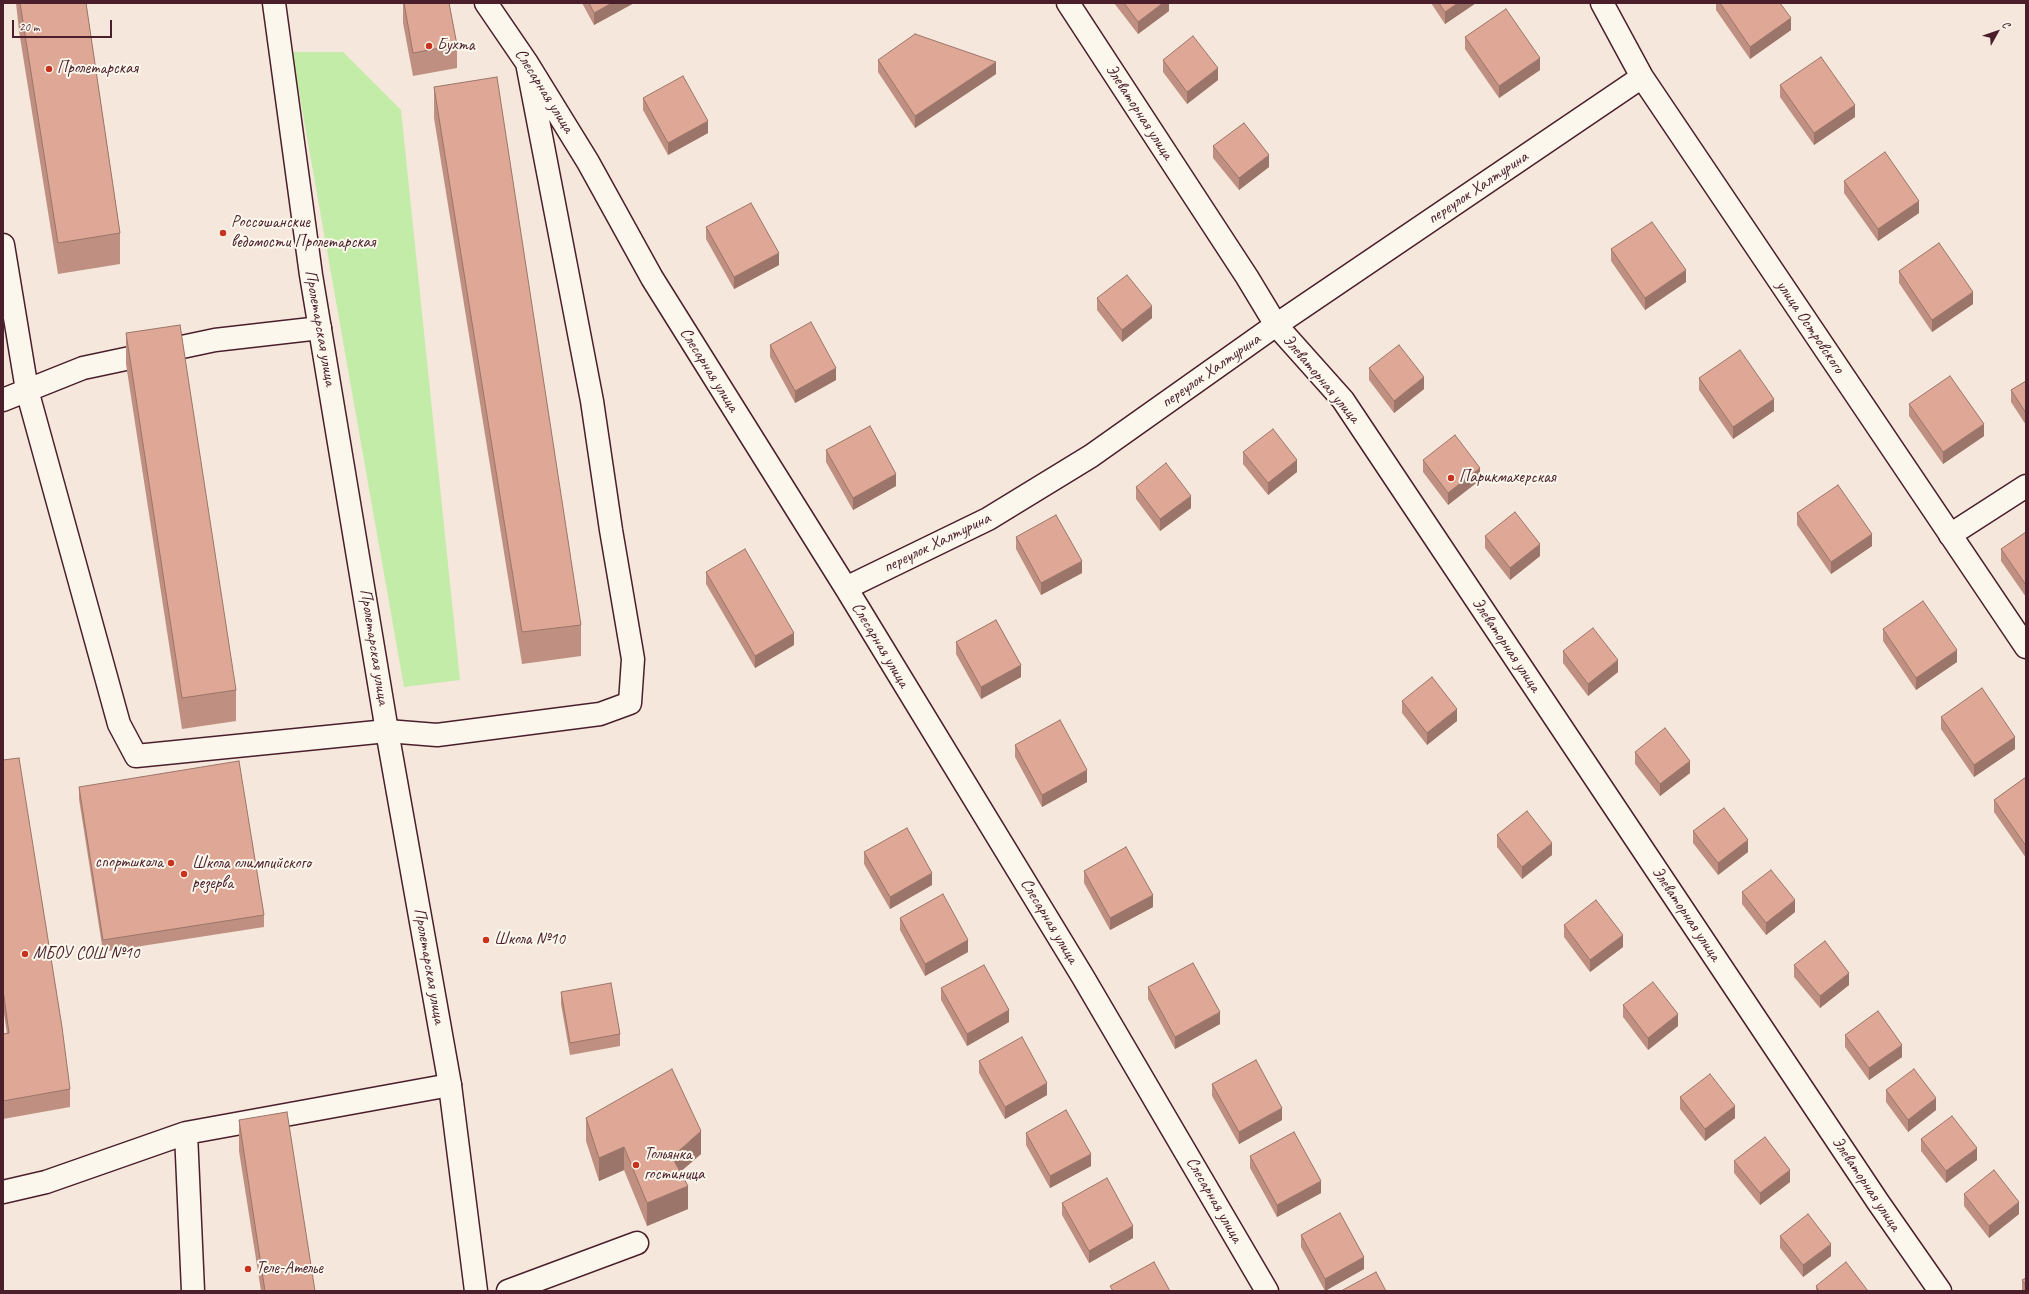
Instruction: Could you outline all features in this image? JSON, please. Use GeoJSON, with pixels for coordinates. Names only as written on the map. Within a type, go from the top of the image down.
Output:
{"type":"FeatureCollection","features":[{"type":"Feature","properties":{"kind":"street","name":"Пролетарская улица"},"geometry":{"type":"LineString","coordinates":[[274,3],[310,275],[387,731],[450,1085],[476,1291]]}},
{"type":"Feature","properties":{"kind":"street","name":"Слесарная улица"},"geometry":{"type":"LineString","coordinates":[[486,3],[527,63],[588,162],[652,278],[846,588],[1083,977],[1268,1291]]}},
{"type":"Feature","properties":{"kind":"street","name":"Элеваторная улица"},"geometry":{"type":"LineString","coordinates":[[1068,3],[1243,270],[1276,326],[1343,400],[1873,1195],[1940,1291]]}},
{"type":"Feature","properties":{"kind":"street","name":"улица Островского"},"geometry":{"type":"LineString","coordinates":[[1602,3],[1642,77],[2026,647]]}},
{"type":"Feature","properties":{"kind":"street"},"geometry":{"type":"LineString","coordinates":[[3,245],[28,390],[119,724],[136,756],[387,731],[437,735],[600,714],[630,703],[633,659],[610,523],[592,401],[527,63]]}},
{"type":"Feature","properties":{"kind":"street","name":"переулок Халтурина"},"geometry":{"type":"LineString","coordinates":[[846,588],[988,519],[1091,456],[1276,326],[1642,77]]}},
{"type":"Feature","properties":{"kind":"street"},"geometry":{"type":"LineString","coordinates":[[3,400],[83,368],[207,342],[320,328]]}},
{"type":"Feature","properties":{"kind":"street"},"geometry":{"type":"LineString","coordinates":[[1950,535],[2026,486]]}},
{"type":"Feature","properties":{"kind":"street"},"geometry":{"type":"LineString","coordinates":[[3,1192],[46,1182],[186,1133],[450,1085]]}},
{"type":"Feature","properties":{"kind":"street"},"geometry":{"type":"LineString","coordinates":[[186,1133],[194,1291]]}},
{"type":"Feature","properties":{"kind":"street"},"geometry":{"type":"LineString","coordinates":[[508,1291],[638,1243]]}},
{"type":"Feature","properties":{"kind":"green space"},"geometry":{"type":"Polygon","coordinates":[[[292,52],[343,52],[401,110],[460,680],[404,687],[292,52]]]}},
{"type":"Feature","properties":{"kind":"building"},"geometry":{"type":"Polygon","coordinates":[[[20,3],[86,3],[120,233],[58,243],[20,3]]]}},
{"type":"Feature","properties":{"kind":"building"},"geometry":{"type":"Polygon","coordinates":[[[404,3],[449,3],[457,45],[413,53],[404,3]]]}},
{"type":"Feature","properties":{"kind":"building"},"geometry":{"type":"Polygon","coordinates":[[[589,3],[612,3],[594,13],[589,3]]]}},
{"type":"Feature","properties":{"kind":"building"},"geometry":{"type":"Polygon","coordinates":[[[1124,3],[1163,3],[1138,22],[1124,3]]]}},
{"type":"Feature","properties":{"kind":"building"},"geometry":{"type":"Polygon","coordinates":[[[1439,3],[1458,3],[1445,12],[1439,3]]]}},
{"type":"Feature","properties":{"kind":"building"},"geometry":{"type":"Polygon","coordinates":[[[1720,3],[1780,3],[1791,18],[1750,47],[1720,3]]]}},
{"type":"Feature","properties":{"kind":"building"},"geometry":{"type":"Polygon","coordinates":[[[1506,9],[1540,58],[1499,86],[1465,37],[1506,9]]]}},
{"type":"Feature","properties":{"kind":"building"},"geometry":{"type":"Polygon","coordinates":[[[915,34],[996,62],[915,116],[878,60],[915,34]]]}},
{"type":"Feature","properties":{"kind":"building"},"geometry":{"type":"Polygon","coordinates":[[[1193,36],[1218,68],[1187,92],[1163,60],[1193,36]]]}},
{"type":"Feature","properties":{"kind":"building"},"geometry":{"type":"Polygon","coordinates":[[[1821,57],[1855,105],[1814,133],[1780,85],[1821,57]]]}},
{"type":"Feature","properties":{"kind":"building"},"geometry":{"type":"Polygon","coordinates":[[[683,76],[708,121],[668,143],[643,98],[683,76]]]}},
{"type":"Feature","properties":{"kind":"building"},"geometry":{"type":"Polygon","coordinates":[[[497,77],[581,625],[522,632],[434,87],[497,77]]]}},
{"type":"Feature","properties":{"kind":"building"},"geometry":{"type":"Polygon","coordinates":[[[1244,123],[1269,155],[1239,178],[1213,146],[1244,123]]]}},
{"type":"Feature","properties":{"kind":"building"},"geometry":{"type":"Polygon","coordinates":[[[1885,152],[1919,201],[1878,229],[1844,181],[1885,152]]]}},
{"type":"Feature","properties":{"kind":"building"},"geometry":{"type":"Polygon","coordinates":[[[751,203],[779,253],[734,277],[706,227],[751,203]]]}},
{"type":"Feature","properties":{"kind":"building"},"geometry":{"type":"Polygon","coordinates":[[[1652,222],[1686,270],[1645,298],[1611,249],[1652,222]]]}},
{"type":"Feature","properties":{"kind":"building"},"geometry":{"type":"Polygon","coordinates":[[[1939,243],[1973,292],[1932,320],[1899,271],[1939,243]]]}},
{"type":"Feature","properties":{"kind":"building"},"geometry":{"type":"Polygon","coordinates":[[[1127,275],[1152,306],[1122,330],[1097,298],[1127,275]]]}},
{"type":"Feature","properties":{"kind":"building"},"geometry":{"type":"Polygon","coordinates":[[[811,322],[836,368],[795,391],[770,345],[811,322]]]}},
{"type":"Feature","properties":{"kind":"building"},"geometry":{"type":"Polygon","coordinates":[[[180,325],[236,690],[182,698],[126,333],[180,325]]]}},
{"type":"Feature","properties":{"kind":"building"},"geometry":{"type":"Polygon","coordinates":[[[1399,345],[1424,377],[1394,401],[1369,368],[1399,345]]]}},
{"type":"Feature","properties":{"kind":"building"},"geometry":{"type":"Polygon","coordinates":[[[1740,350],[1774,399],[1733,427],[1699,378],[1740,350]]]}},
{"type":"Feature","properties":{"kind":"building"},"geometry":{"type":"Polygon","coordinates":[[[1950,376],[1984,424],[1943,452],[1909,404],[1950,376]]]}},
{"type":"Feature","properties":{"kind":"building"},"geometry":{"type":"Polygon","coordinates":[[[2026,381],[2026,413],[2011,390],[2026,381]]]}},
{"type":"Feature","properties":{"kind":"building"},"geometry":{"type":"Polygon","coordinates":[[[870,426],[896,474],[853,498],[826,450],[870,426]]]}},
{"type":"Feature","properties":{"kind":"building"},"geometry":{"type":"Polygon","coordinates":[[[1273,429],[1297,460],[1268,483],[1243,452],[1273,429]]]}},
{"type":"Feature","properties":{"kind":"building"},"geometry":{"type":"Polygon","coordinates":[[[1455,435],[1480,468],[1448,493],[1423,460],[1455,435]]]}},
{"type":"Feature","properties":{"kind":"building"},"geometry":{"type":"Polygon","coordinates":[[[1166,463],[1191,496],[1160,519],[1136,487],[1166,463]]]}},
{"type":"Feature","properties":{"kind":"building"},"geometry":{"type":"Polygon","coordinates":[[[1838,485],[1872,534],[1831,562],[1797,513],[1838,485]]]}},
{"type":"Feature","properties":{"kind":"building"},"geometry":{"type":"Polygon","coordinates":[[[1515,512],[1540,544],[1510,568],[1485,536],[1515,512]]]}},
{"type":"Feature","properties":{"kind":"building"},"geometry":{"type":"Polygon","coordinates":[[[1056,515],[1082,561],[1041,583],[1016,537],[1056,515]]]}},
{"type":"Feature","properties":{"kind":"building"},"geometry":{"type":"Polygon","coordinates":[[[2026,532],[2026,585],[2001,549],[2026,532]]]}},
{"type":"Feature","properties":{"kind":"building"},"geometry":{"type":"Polygon","coordinates":[[[745,549],[794,633],[755,656],[706,572],[745,549]]]}},
{"type":"Feature","properties":{"kind":"building"},"geometry":{"type":"Polygon","coordinates":[[[1923,601],[1957,650],[1916,678],[1883,629],[1923,601]]]}},
{"type":"Feature","properties":{"kind":"building"},"geometry":{"type":"Polygon","coordinates":[[[996,620],[1021,665],[981,687],[956,642],[996,620]]]}},
{"type":"Feature","properties":{"kind":"building"},"geometry":{"type":"Polygon","coordinates":[[[1593,628],[1618,660],[1588,684],[1563,651],[1593,628]]]}},
{"type":"Feature","properties":{"kind":"building"},"geometry":{"type":"Polygon","coordinates":[[[1432,677],[1457,709],[1427,733],[1402,701],[1432,677]]]}},
{"type":"Feature","properties":{"kind":"building"},"geometry":{"type":"Polygon","coordinates":[[[1982,688],[2015,737],[1974,765],[1941,717],[1982,688]]]}},
{"type":"Feature","properties":{"kind":"building"},"geometry":{"type":"Polygon","coordinates":[[[1060,720],[1087,770],[1042,795],[1015,745],[1060,720]]]}},
{"type":"Feature","properties":{"kind":"building"},"geometry":{"type":"Polygon","coordinates":[[[1665,728],[1690,761],[1660,784],[1635,752],[1665,728]]]}},
{"type":"Feature","properties":{"kind":"building","name":"МБОУ СОШ №10"},"geometry":{"type":"Polygon","coordinates":[[[19,758],[62,1027],[70,1089],[3,1101],[3,1034],[9,1033],[3,990],[3,760],[19,758]]]}},
{"type":"Feature","properties":{"kind":"building","name":"спортшкола"},"geometry":{"type":"Polygon","coordinates":[[[239,761],[264,915],[103,940],[79,787],[239,761]]]}},
{"type":"Feature","properties":{"kind":"building"},"geometry":{"type":"Polygon","coordinates":[[[2026,777],[2026,846],[1994,800],[2026,777]]]}},
{"type":"Feature","properties":{"kind":"building"},"geometry":{"type":"Polygon","coordinates":[[[1724,808],[1748,840],[1718,863],[1693,831],[1724,808]]]}},
{"type":"Feature","properties":{"kind":"building"},"geometry":{"type":"Polygon","coordinates":[[[1527,811],[1552,843],[1522,867],[1497,835],[1527,811]]]}},
{"type":"Feature","properties":{"kind":"building"},"geometry":{"type":"Polygon","coordinates":[[[907,828],[932,873],[890,897],[864,852],[907,828]]]}},
{"type":"Feature","properties":{"kind":"building"},"geometry":{"type":"Polygon","coordinates":[[[1126,847],[1153,895],[1110,918],[1084,871],[1126,847]]]}},
{"type":"Feature","properties":{"kind":"building"},"geometry":{"type":"Polygon","coordinates":[[[1771,870],[1795,900],[1766,923],[1742,892],[1771,870]]]}},
{"type":"Feature","properties":{"kind":"building"},"geometry":{"type":"Polygon","coordinates":[[[943,894],[968,940],[925,964],[900,918],[943,894]]]}},
{"type":"Feature","properties":{"kind":"building"},"geometry":{"type":"Polygon","coordinates":[[[1596,900],[1623,935],[1590,960],[1564,925],[1596,900]]]}},
{"type":"Feature","properties":{"kind":"building"},"geometry":{"type":"Polygon","coordinates":[[[1825,941],[1849,973],[1820,996],[1794,965],[1825,941]]]}},
{"type":"Feature","properties":{"kind":"building"},"geometry":{"type":"Polygon","coordinates":[[[1193,963],[1220,1012],[1175,1037],[1148,987],[1193,963]]]}},
{"type":"Feature","properties":{"kind":"building"},"geometry":{"type":"Polygon","coordinates":[[[984,965],[1009,1010],[967,1034],[941,988],[984,965]]]}},
{"type":"Feature","properties":{"kind":"building"},"geometry":{"type":"Polygon","coordinates":[[[1653,982],[1678,1014],[1648,1038],[1623,1005],[1653,982]]]}},
{"type":"Feature","properties":{"kind":"building"},"geometry":{"type":"Polygon","coordinates":[[[611,983],[620,1034],[570,1043],[561,992],[611,983]]]}},
{"type":"Feature","properties":{"kind":"building"},"geometry":{"type":"Polygon","coordinates":[[[1878,1011],[1902,1045],[1869,1068],[1845,1035],[1878,1011]]]}},
{"type":"Feature","properties":{"kind":"building"},"geometry":{"type":"Polygon","coordinates":[[[1022,1037],[1047,1083],[1005,1107],[979,1061],[1022,1037]]]}},
{"type":"Feature","properties":{"kind":"building"},"geometry":{"type":"Polygon","coordinates":[[[1256,1060],[1282,1108],[1239,1132],[1212,1084],[1256,1060]]]}},
{"type":"Feature","properties":{"kind":"building"},"geometry":{"type":"Polygon","coordinates":[[[672,1069],[701,1131],[672,1157],[688,1186],[647,1203],[624,1147],[599,1158],[586,1118],[672,1069]]]}},
{"type":"Feature","properties":{"kind":"building"},"geometry":{"type":"Polygon","coordinates":[[[1914,1069],[1936,1098],[1908,1120],[1886,1090],[1914,1069]]]}},
{"type":"Feature","properties":{"kind":"building"},"geometry":{"type":"Polygon","coordinates":[[[1710,1074],[1735,1106],[1705,1129],[1680,1097],[1710,1074]]]}},
{"type":"Feature","properties":{"kind":"building"},"geometry":{"type":"Polygon","coordinates":[[[1066,1110],[1091,1154],[1050,1176],[1026,1133],[1066,1110]]]}},
{"type":"Feature","properties":{"kind":"building"},"geometry":{"type":"Polygon","coordinates":[[[287,1112],[315,1291],[265,1291],[239,1120],[287,1112]]]}},
{"type":"Feature","properties":{"kind":"building"},"geometry":{"type":"Polygon","coordinates":[[[1952,1116],[1977,1148],[1946,1171],[1921,1139],[1952,1116]]]}},
{"type":"Feature","properties":{"kind":"building"},"geometry":{"type":"Polygon","coordinates":[[[1294,1132],[1321,1181],[1277,1205],[1250,1156],[1294,1132]]]}},
{"type":"Feature","properties":{"kind":"building"},"geometry":{"type":"Polygon","coordinates":[[[1765,1137],[1790,1170],[1760,1193],[1734,1161],[1765,1137]]]}},
{"type":"Feature","properties":{"kind":"building"},"geometry":{"type":"Polygon","coordinates":[[[1994,1170],[2019,1202],[1989,1226],[1964,1194],[1994,1170]]]}},
{"type":"Feature","properties":{"kind":"building"},"geometry":{"type":"Polygon","coordinates":[[[1107,1178],[1133,1226],[1089,1251],[1062,1203],[1107,1178]]]}},
{"type":"Feature","properties":{"kind":"building"},"geometry":{"type":"Polygon","coordinates":[[[1340,1213],[1364,1257],[1325,1279],[1301,1235],[1340,1213]]]}},
{"type":"Feature","properties":{"kind":"building"},"geometry":{"type":"Polygon","coordinates":[[[1808,1214],[1831,1244],[1803,1265],[1780,1236],[1808,1214]]]}},
{"type":"Feature","properties":{"kind":"building"},"geometry":{"type":"Polygon","coordinates":[[[1154,1262],[1170,1291],[1113,1291],[1110,1286],[1154,1262]]]}},
{"type":"Feature","properties":{"kind":"building"},"geometry":{"type":"Polygon","coordinates":[[[1846,1262],[1868,1291],[1819,1291],[1816,1286],[1846,1262]]]}},
{"type":"Feature","properties":{"kind":"building"},"geometry":{"type":"Polygon","coordinates":[[[1376,1272],[1386,1291],[1341,1291],[1376,1272]]]}},
{"type":"Feature","properties":{"kind":"building"},"geometry":{"type":"Polygon","coordinates":[[[2026,1278],[2026,1285],[2022,1280],[2026,1278]]]}},
{"type":"Feature","properties":{"kind":"place","name":"Бухта"},"geometry":{"type":"Point","coordinates":[429,46]}},
{"type":"Feature","properties":{"kind":"place","name":"Пролетарская"},"geometry":{"type":"Point","coordinates":[49,69]}},
{"type":"Feature","properties":{"kind":"place","name":"Россошанские ведомости Пролетарская"},"geometry":{"type":"Point","coordinates":[223,233]}},
{"type":"Feature","properties":{"kind":"place","name":"Парикмахерская"},"geometry":{"type":"Point","coordinates":[1451,478]}},
{"type":"Feature","properties":{"kind":"place","name":"спортшкола"},"geometry":{"type":"Point","coordinates":[171,863]}},
{"type":"Feature","properties":{"kind":"place","name":"Школа олимпийского резерва"},"geometry":{"type":"Point","coordinates":[184,874]}},
{"type":"Feature","properties":{"kind":"place","name":"Школа №10"},"geometry":{"type":"Point","coordinates":[486,940]}},
{"type":"Feature","properties":{"kind":"place","name":"МБОУ СОШ №10"},"geometry":{"type":"Point","coordinates":[25,954]}},
{"type":"Feature","properties":{"kind":"place","name":"Тольянка гостиница"},"geometry":{"type":"Point","coordinates":[636,1165]}},
{"type":"Feature","properties":{"kind":"place","name":"Теле-Ателье"},"geometry":{"type":"Point","coordinates":[248,1269]}}]}
